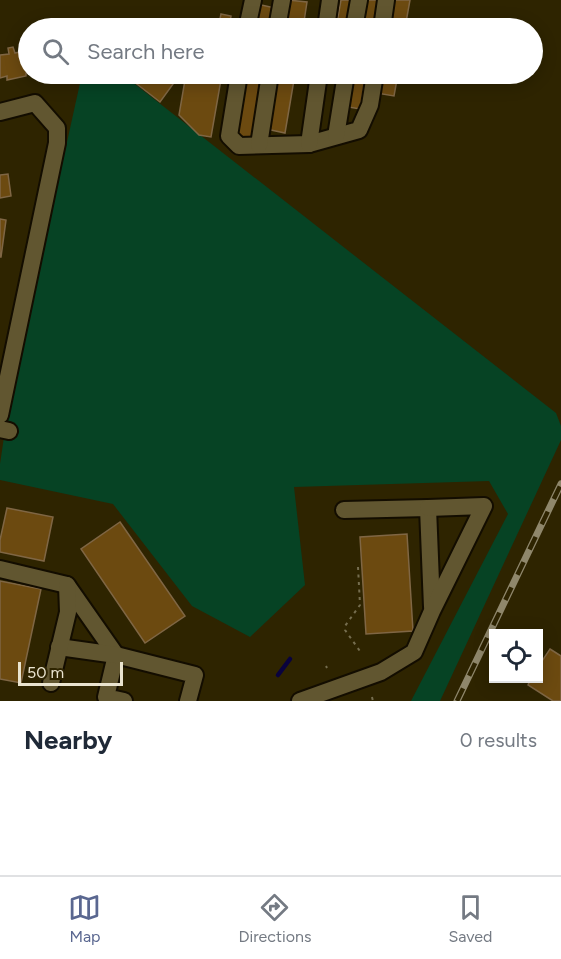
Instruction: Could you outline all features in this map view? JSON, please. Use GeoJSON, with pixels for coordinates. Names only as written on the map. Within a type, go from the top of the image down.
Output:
{"type":"FeatureCollection","features":[{"type":"Feature","properties":{"kind":"street"},"geometry":{"type":"LineString","coordinates":[[249,18],[253,0]]}},
{"type":"Feature","properties":{"kind":"street"},"geometry":{"type":"LineString","coordinates":[[279,18],[282,0]]}},
{"type":"Feature","properties":{"kind":"street"},"geometry":{"type":"LineString","coordinates":[[327,18],[330,0]]}},
{"type":"Feature","properties":{"kind":"street"},"geometry":{"type":"LineString","coordinates":[[356,18],[359,0]]}},
{"type":"Feature","properties":{"kind":"street"},"geometry":{"type":"LineString","coordinates":[[383,18],[386,0]]}},
{"type":"Feature","properties":{"kind":"street"},"geometry":{"type":"LineString","coordinates":[[237,84],[229,136],[239,146],[309,144],[359,130],[369,105],[373,84]]}},
{"type":"Feature","properties":{"kind":"street"},"geometry":{"type":"LineString","coordinates":[[259,145],[268,84]]}},
{"type":"Feature","properties":{"kind":"street"},"geometry":{"type":"LineString","coordinates":[[309,144],[318,84]]}},
{"type":"Feature","properties":{"kind":"street"},"geometry":{"type":"LineString","coordinates":[[336,136],[344,84]]}},
{"type":"Feature","properties":{"kind":"street"},"geometry":{"type":"LineString","coordinates":[[0,112],[35,103],[57,128],[57,143],[0,415]]}},
{"type":"Feature","properties":{"kind":"street"},"geometry":{"type":"LineString","coordinates":[[300,701],[381,672],[414,652],[484,506],[344,510]]}},
{"type":"Feature","properties":{"kind":"street"},"geometry":{"type":"LineString","coordinates":[[428,508],[432,611]]}},
{"type":"Feature","properties":{"kind":"street"},"geometry":{"type":"LineString","coordinates":[[0,569],[67,585],[116,655],[106,697],[124,701]]}},
{"type":"Feature","properties":{"kind":"street"},"geometry":{"type":"LineString","coordinates":[[51,683],[68,612],[67,585]]}},
{"type":"Feature","properties":{"kind":"street"},"geometry":{"type":"LineString","coordinates":[[59,647],[116,655],[195,675],[188,701]]}},
{"type":"Feature","properties":{"kind":"path"},"geometry":{"type":"LineString","coordinates":[[358,567],[360,605],[345,626],[345,630],[362,654]]}},
{"type":"Feature","properties":{"kind":"green space"},"geometry":{"type":"Polygon","coordinates":[[[80,84],[135,84],[556,413],[561,426],[561,440],[440,701],[411,701],[508,514],[489,481],[294,487],[305,585],[250,637],[192,606],[113,504],[0,480],[0,464],[8,410],[80,84]]]}},
{"type":"Feature","properties":{"kind":"building"},"geometry":{"type":"Polygon","coordinates":[[[288,0],[307,2],[305,18],[285,18],[288,0]]]}},
{"type":"Feature","properties":{"kind":"building"},"geometry":{"type":"Polygon","coordinates":[[[341,0],[353,0],[350,18],[338,18],[341,0]]]}},
{"type":"Feature","properties":{"kind":"building"},"geometry":{"type":"Polygon","coordinates":[[[366,0],[378,0],[375,18],[363,18],[366,0]]]}},
{"type":"Feature","properties":{"kind":"building"},"geometry":{"type":"Polygon","coordinates":[[[392,0],[410,0],[407,18],[389,18],[392,0]]]}},
{"type":"Feature","properties":{"kind":"building"},"geometry":{"type":"Polygon","coordinates":[[[257,4],[275,8],[274,18],[254,18],[257,4]]]}},
{"type":"Feature","properties":{"kind":"building"},"geometry":{"type":"Polygon","coordinates":[[[221,14],[231,16],[231,18],[220,18],[221,14]]]}},
{"type":"Feature","properties":{"kind":"building"},"geometry":{"type":"Polygon","coordinates":[[[13,47],[15,53],[18,52],[18,78],[7,80],[7,76],[0,78],[0,55],[9,54],[8,48],[13,47]]]}},
{"type":"Feature","properties":{"kind":"building"},"geometry":{"type":"Polygon","coordinates":[[[137,84],[173,84],[160,102],[137,84]]]}},
{"type":"Feature","properties":{"kind":"building"},"geometry":{"type":"Polygon","coordinates":[[[184,84],[220,84],[211,137],[199,135],[179,115],[184,84]]]}},
{"type":"Feature","properties":{"kind":"building"},"geometry":{"type":"Polygon","coordinates":[[[242,84],[262,84],[252,139],[234,136],[242,84]]]}},
{"type":"Feature","properties":{"kind":"building"},"geometry":{"type":"Polygon","coordinates":[[[274,84],[293,84],[285,133],[266,129],[274,84]]]}},
{"type":"Feature","properties":{"kind":"building"},"geometry":{"type":"Polygon","coordinates":[[[352,84],[364,84],[360,109],[348,107],[352,84]]]}},
{"type":"Feature","properties":{"kind":"building"},"geometry":{"type":"Polygon","coordinates":[[[377,84],[396,84],[394,96],[376,93],[377,84]]]}},
{"type":"Feature","properties":{"kind":"building"},"geometry":{"type":"Polygon","coordinates":[[[8,174],[11,196],[0,198],[0,175],[8,174]]]}},
{"type":"Feature","properties":{"kind":"building"},"geometry":{"type":"Polygon","coordinates":[[[0,219],[6,220],[1,257],[0,257],[0,219]]]}},
{"type":"Feature","properties":{"kind":"building"},"geometry":{"type":"Polygon","coordinates":[[[7,508],[53,517],[44,561],[0,552],[0,540],[7,508]]]}},
{"type":"Feature","properties":{"kind":"building"},"geometry":{"type":"Polygon","coordinates":[[[120,522],[185,616],[145,643],[81,549],[120,522]]]}},
{"type":"Feature","properties":{"kind":"building"},"geometry":{"type":"Polygon","coordinates":[[[407,534],[413,631],[366,634],[360,537],[407,534]]]}},
{"type":"Feature","properties":{"kind":"building"},"geometry":{"type":"Polygon","coordinates":[[[0,581],[41,589],[21,683],[0,679],[0,581]]]}},
{"type":"Feature","properties":{"kind":"building"},"geometry":{"type":"Polygon","coordinates":[[[550,649],[561,656],[561,701],[553,701],[528,685],[529,683],[543,683],[543,660],[550,649]]]}},
{"type":"Feature","properties":{"kind":"waterway"},"geometry":{"type":"LineString","coordinates":[[278,675],[290,659]]}},
{"type":"Feature","properties":{"kind":"railway"},"geometry":{"type":"LineString","coordinates":[[457,701],[561,484]]}}]}
